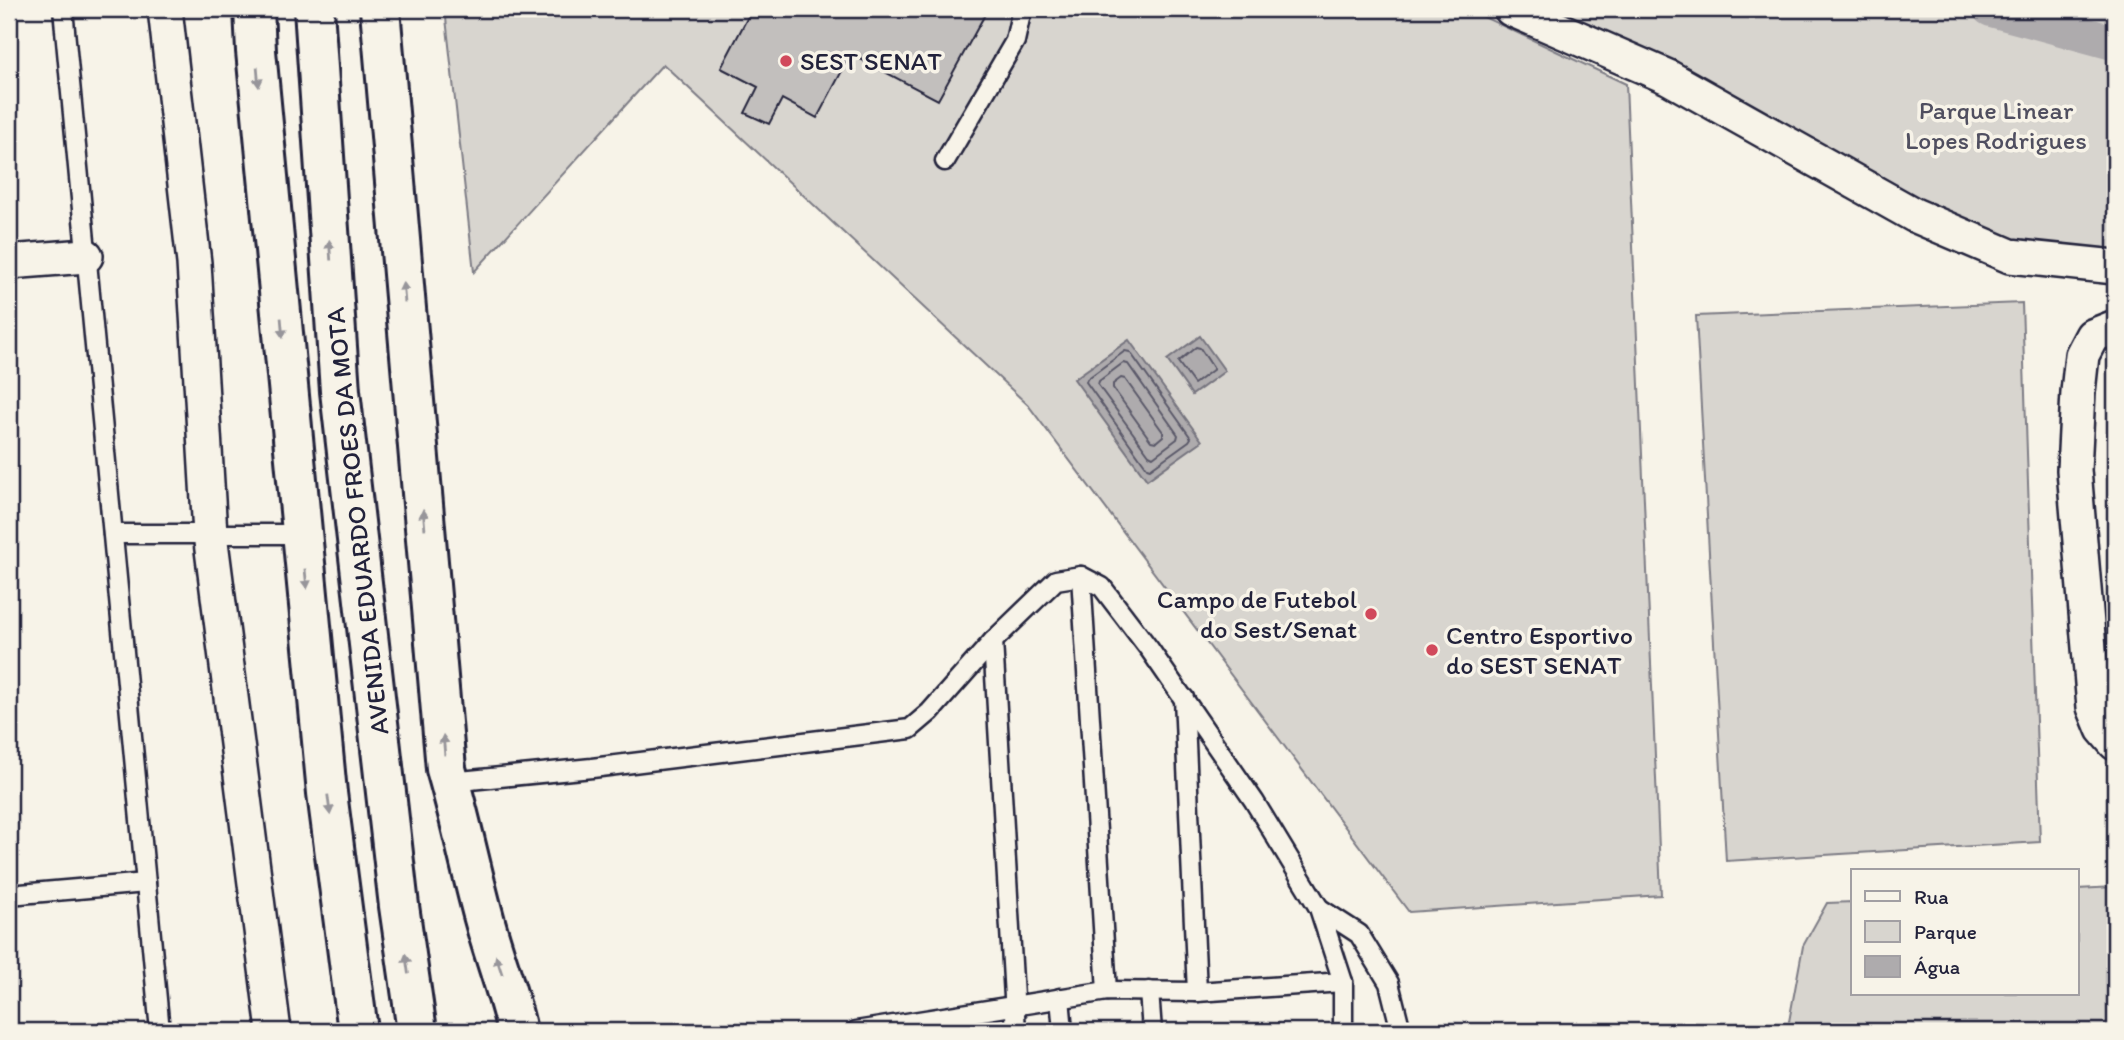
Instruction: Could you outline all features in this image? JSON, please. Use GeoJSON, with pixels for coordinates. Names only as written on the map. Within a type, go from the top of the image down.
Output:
{"type":"FeatureCollection","features":[{"type":"Feature","properties":{"kind":"main road","name":"AVENIDA EDUARDO FROES DA MOTA"},"geometry":{"type":"LineString","coordinates":[[254,9],[327,793],[358,1031]]}},
{"type":"Feature","properties":{"kind":"main road","name":"AVENIDA EDUARDO FROES DA MOTA"},"geometry":{"type":"LineString","coordinates":[[314,9],[340,391],[398,906],[416,1031]]}},
{"type":"Feature","properties":{"kind":"main road"},"geometry":{"type":"LineString","coordinates":[[380,9],[445,755],[485,922],[511,1001],[517,1031]]}},
{"type":"Feature","properties":{"kind":"street"},"geometry":{"type":"LineString","coordinates":[[165,9],[194,263],[209,534],[274,1031]]}},
{"type":"Feature","properties":{"kind":"street"},"geometry":{"type":"LineString","coordinates":[[1511,9],[1668,77],[1914,215],[2010,256],[2115,267]]}},
{"type":"Feature","properties":{"kind":"street"},"geometry":{"type":"LineString","coordinates":[[9,262],[86,256]]}},
{"type":"Feature","properties":{"kind":"street"},"geometry":{"type":"LineString","coordinates":[[2115,327],[2092,336],[2082,355],[2074,470],[2094,707],[2103,729],[2115,743]]}},
{"type":"Feature","properties":{"kind":"lane"},"geometry":{"type":"LineString","coordinates":[[62,9],[160,1031]]}},
{"type":"Feature","properties":{"kind":"lane"},"geometry":{"type":"LineString","coordinates":[[945,160],[1016,41],[1022,9]]}},
{"type":"Feature","properties":{"kind":"lane"},"geometry":{"type":"LineString","coordinates":[[113,534],[302,534]]}},
{"type":"Feature","properties":{"kind":"lane"},"geometry":{"type":"LineString","coordinates":[[450,782],[592,768],[910,729],[930,712],[993,641],[1056,580],[1082,576],[1102,587],[1184,698],[1254,802],[1319,908],[1343,982],[1343,1031]]}},
{"type":"Feature","properties":{"kind":"lane"},"geometry":{"type":"LineString","coordinates":[[1082,576],[1107,991]]}},
{"type":"Feature","properties":{"kind":"lane"},"geometry":{"type":"LineString","coordinates":[[993,641],[1016,1031]]}},
{"type":"Feature","properties":{"kind":"lane"},"geometry":{"type":"LineString","coordinates":[[1184,698],[1197,992]]}},
{"type":"Feature","properties":{"kind":"lane"},"geometry":{"type":"LineString","coordinates":[[9,895],[146,884]]}},
{"type":"Feature","properties":{"kind":"lane"},"geometry":{"type":"LineString","coordinates":[[1319,908],[1359,934],[1389,983],[1401,1031]]}},
{"type":"Feature","properties":{"kind":"lane"},"geometry":{"type":"LineString","coordinates":[[856,1031],[955,1023],[1015,1004],[1107,991],[1197,992],[1343,982]]}},
{"type":"Feature","properties":{"kind":"lane"},"geometry":{"type":"LineString","coordinates":[[1149,991],[1152,1031]]}},
{"type":"Feature","properties":{"kind":"lane"},"geometry":{"type":"LineString","coordinates":[[1060,998],[1063,1031]]}},
{"type":"Feature","properties":{"kind":"green space","name":"Centro Esportivo do SEST SENAT"},"geometry":{"type":"Polygon","coordinates":[[[445,9],[1467,9],[1626,84],[1661,895],[1409,912],[1028,405],[663,64],[474,272],[445,9]]]}},
{"type":"Feature","properties":{"kind":"green space","name":"Parque Linear Lopes Rodrigues"},"geometry":{"type":"Polygon","coordinates":[[[1540,9],[2115,9],[2115,264],[2007,251],[1540,9]]]}},
{"type":"Feature","properties":{"kind":"green space"},"geometry":{"type":"Polygon","coordinates":[[[2022,303],[2040,842],[1726,861],[1696,316],[2022,303]]]}},
{"type":"Feature","properties":{"kind":"green space"},"geometry":{"type":"Polygon","coordinates":[[[2115,887],[2115,1031],[1761,1031],[1788,1027],[1803,946],[1827,903],[1851,902],[1851,995],[2078,995],[2078,889],[2115,887]]]}},
{"type":"Feature","properties":{"kind":"water"},"geometry":{"type":"Polygon","coordinates":[[[1200,336],[1225,371],[1192,395],[1167,360],[1200,336]]]}},
{"type":"Feature","properties":{"kind":"water"},"geometry":{"type":"Polygon","coordinates":[[[1129,340],[1202,441],[1147,480],[1074,379],[1129,340]]]}},
{"type":"Feature","properties":{"kind":"building","name":"SEST SENAT"},"geometry":{"type":"Polygon","coordinates":[[[752,9],[988,9],[938,100],[851,54],[817,118],[782,99],[769,124],[745,113],[758,87],[721,68],[752,9]]]}},
{"type":"Feature","properties":{"kind":"waterway"},"geometry":{"type":"LineString","coordinates":[[1990,9],[2115,43]]}},
{"type":"Feature","properties":{"kind":"place","name":"SEST SENAT"},"geometry":{"type":"Point","coordinates":[786,61]}},
{"type":"Feature","properties":{"kind":"place","name":"Campo de Futebol do Sest/Senat"},"geometry":{"type":"Point","coordinates":[1371,614]}},
{"type":"Feature","properties":{"kind":"place","name":"Centro Esportivo do SEST SENAT"},"geometry":{"type":"Point","coordinates":[1432,650]}}]}
